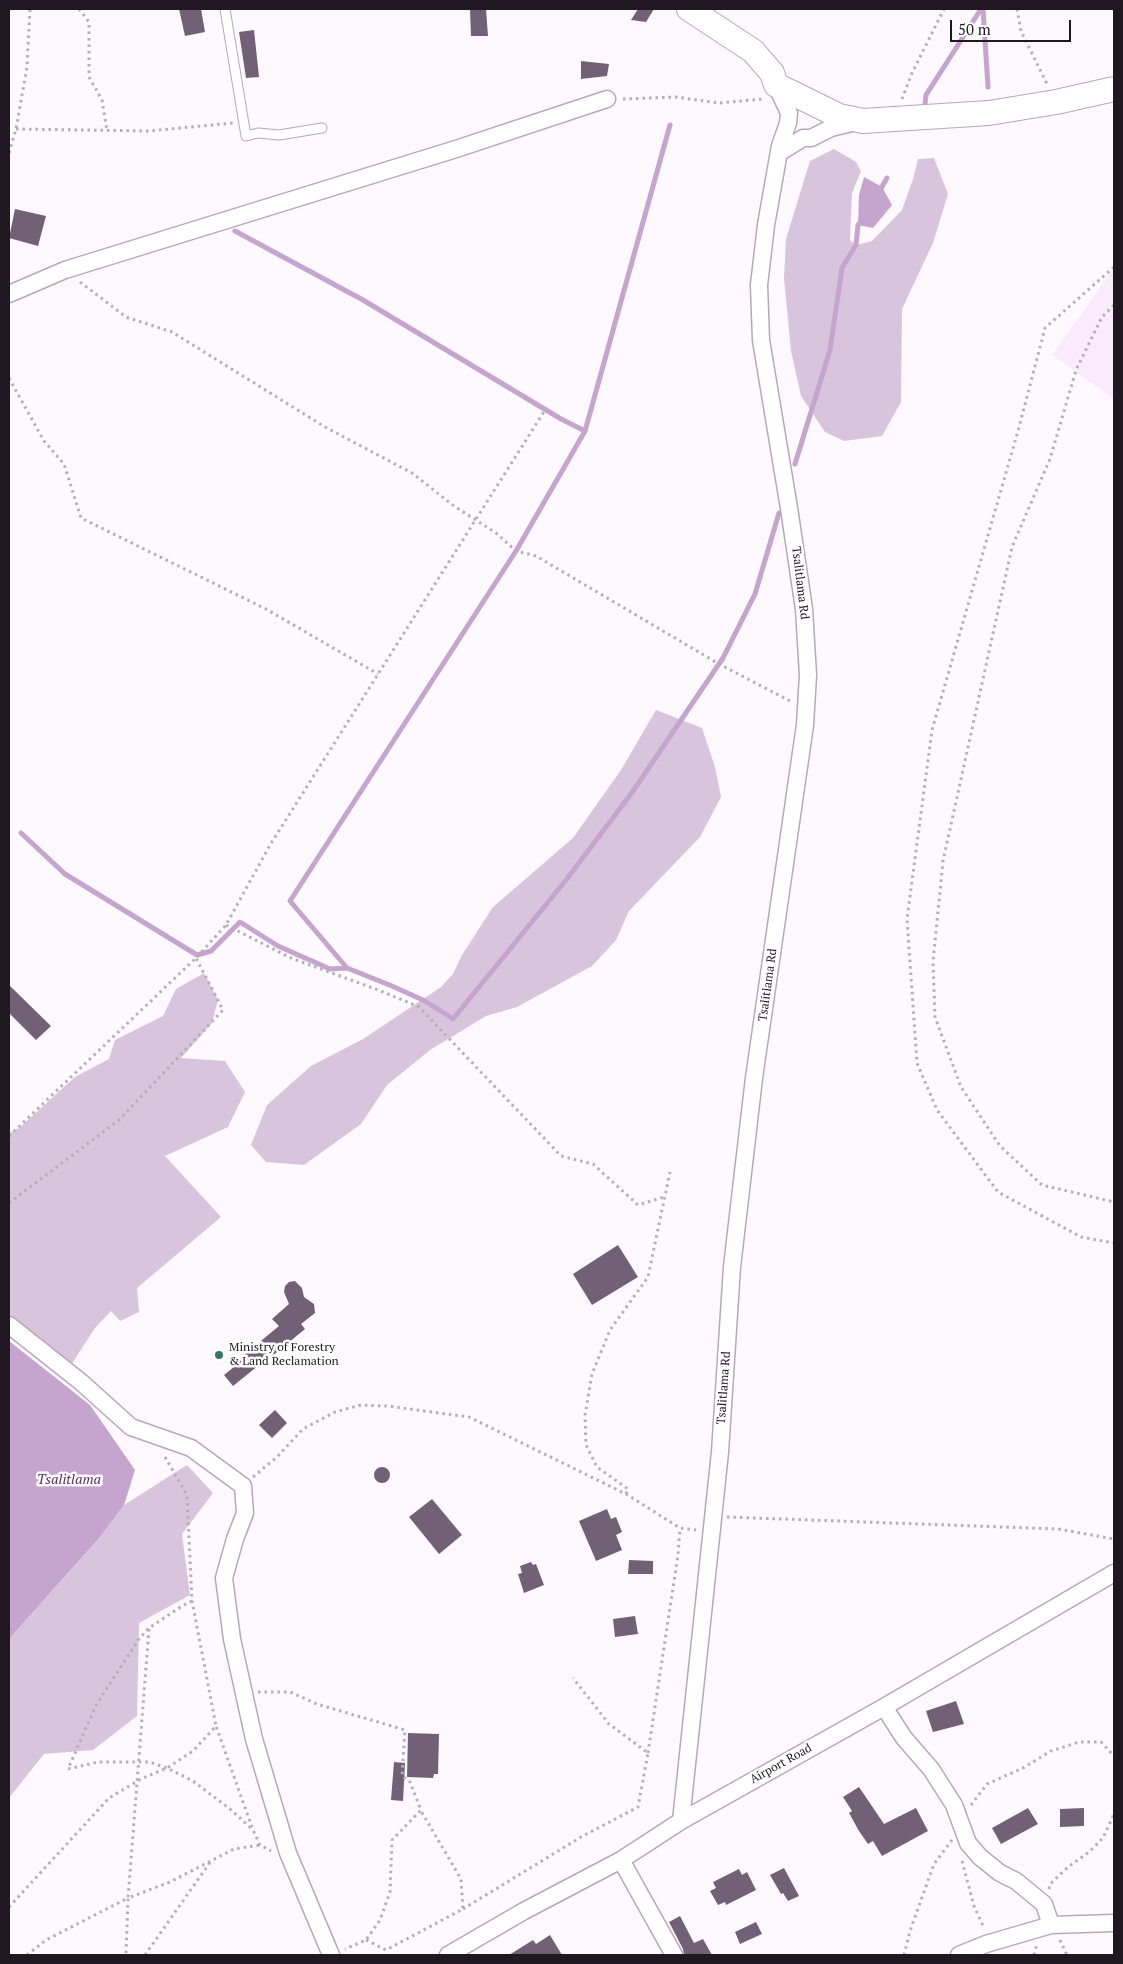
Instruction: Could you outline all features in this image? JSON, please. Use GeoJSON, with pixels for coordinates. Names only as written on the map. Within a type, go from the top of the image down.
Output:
{"type":"FeatureCollection","features":[{"type":"Feature","properties":{"kind":"street"},"geometry":{"type":"LineString","coordinates":[[689,9],[753,51],[772,73],[779,91],[801,111],[825,117],[824,126],[779,153]]}},
{"type":"Feature","properties":{"kind":"street"},"geometry":{"type":"LineString","coordinates":[[801,111],[793,133],[810,136],[831,128],[863,121],[989,113],[1056,102],[1114,89]]}},
{"type":"Feature","properties":{"kind":"street"},"geometry":{"type":"LineString","coordinates":[[9,294],[65,270],[446,152],[607,99]]}},
{"type":"Feature","properties":{"kind":"street"},"geometry":{"type":"LineString","coordinates":[[801,111],[863,121]]}},
{"type":"Feature","properties":{"kind":"street","name":"Tsalitlama Rd"},"geometry":{"type":"LineString","coordinates":[[681,1821],[720,1452],[732,1267],[754,1078],[806,710],[808,675],[804,609],[761,340],[759,286],[779,153],[801,111]]}},
{"type":"Feature","properties":{"kind":"street"},"geometry":{"type":"LineString","coordinates":[[9,1324],[81,1382],[131,1427],[191,1448],[243,1486],[245,1513],[235,1539],[224,1578],[232,1639],[254,1739],[288,1853],[331,1955]]}},
{"type":"Feature","properties":{"kind":"street","name":"Airport Road"},"geometry":{"type":"LineString","coordinates":[[448,1955],[524,1911],[621,1860],[681,1821],[884,1707],[1114,1573]]}},
{"type":"Feature","properties":{"kind":"street"},"geometry":{"type":"LineString","coordinates":[[884,1707],[904,1738],[931,1769],[954,1804],[968,1843],[980,1858],[1000,1873],[1027,1889],[1044,1904],[1051,1925]]}},
{"type":"Feature","properties":{"kind":"street"},"geometry":{"type":"LineString","coordinates":[[621,1860],[674,1955]]}},
{"type":"Feature","properties":{"kind":"street"},"geometry":{"type":"LineString","coordinates":[[958,1955],[986,1944],[1051,1925],[1114,1923]]}},
{"type":"Feature","properties":{"kind":"lane"},"geometry":{"type":"LineString","coordinates":[[225,9],[246,136],[258,133],[279,135],[322,128]]}},
{"type":"Feature","properties":{"kind":"path"},"geometry":{"type":"LineString","coordinates":[[9,153],[16,129],[27,66],[30,9]]}},
{"type":"Feature","properties":{"kind":"path"},"geometry":{"type":"LineString","coordinates":[[79,9],[88,22],[89,77],[102,100],[107,131]]}},
{"type":"Feature","properties":{"kind":"path"},"geometry":{"type":"LineString","coordinates":[[894,118],[912,73],[944,9]]}},
{"type":"Feature","properties":{"kind":"path"},"geometry":{"type":"LineString","coordinates":[[1017,9],[1020,31],[1056,102]]}},
{"type":"Feature","properties":{"kind":"path"},"geometry":{"type":"LineString","coordinates":[[607,99],[676,97],[719,103],[779,91]]}},
{"type":"Feature","properties":{"kind":"path"},"geometry":{"type":"LineString","coordinates":[[16,129],[148,131],[244,122]]}},
{"type":"Feature","properties":{"kind":"path"},"geometry":{"type":"LineString","coordinates":[[1114,266],[1044,328],[1018,431],[932,730],[907,920],[917,1062],[937,1110],[998,1192],[1081,1237],[1114,1243]]}},
{"type":"Feature","properties":{"kind":"path"},"geometry":{"type":"LineString","coordinates":[[65,270],[126,317],[172,332],[325,427],[412,473],[454,506],[496,533],[516,551],[536,556],[719,664],[806,710]]}},
{"type":"Feature","properties":{"kind":"path"},"geometry":{"type":"LineString","coordinates":[[1114,305],[1102,317],[1076,370],[1050,459],[1012,547],[943,861],[933,962],[935,1018],[961,1087],[1000,1146],[1042,1185],[1114,1202]]}},
{"type":"Feature","properties":{"kind":"path"},"geometry":{"type":"LineString","coordinates":[[9,378],[44,441],[64,464],[81,518],[266,609],[378,674]]}},
{"type":"Feature","properties":{"kind":"path"},"geometry":{"type":"LineString","coordinates":[[9,1136],[196,958],[226,925],[270,845],[546,410]]}},
{"type":"Feature","properties":{"kind":"path"},"geometry":{"type":"LineString","coordinates":[[226,925],[291,958],[381,991],[419,1008],[561,1156],[593,1164],[638,1204],[664,1197]]}},
{"type":"Feature","properties":{"kind":"path"},"geometry":{"type":"LineString","coordinates":[[9,1203],[119,1120],[223,1010],[196,958]]}},
{"type":"Feature","properties":{"kind":"path"},"geometry":{"type":"LineString","coordinates":[[626,1494],[628,1489],[596,1467],[586,1445],[585,1414],[592,1374],[610,1330],[648,1277],[670,1172]]}},
{"type":"Feature","properties":{"kind":"path"},"geometry":{"type":"LineString","coordinates":[[243,1486],[277,1457],[303,1429],[335,1412],[361,1405],[387,1406],[469,1417],[626,1494],[680,1528],[713,1524],[1058,1529],[1114,1539]]}},
{"type":"Feature","properties":{"kind":"path"},"geometry":{"type":"LineString","coordinates":[[160,1453],[168,1459],[187,1495],[192,1601],[216,1726],[260,1845],[274,1853],[288,1853]]}},
{"type":"Feature","properties":{"kind":"path"},"geometry":{"type":"LineString","coordinates":[[366,1940],[386,1950],[463,1909],[581,1837],[638,1807],[678,1555],[680,1528]]}},
{"type":"Feature","properties":{"kind":"path"},"geometry":{"type":"LineString","coordinates":[[192,1601],[149,1628],[139,1639],[96,1705],[68,1770],[98,1762],[139,1762],[167,1768],[193,1781],[230,1809],[253,1830]]}},
{"type":"Feature","properties":{"kind":"path"},"geometry":{"type":"LineString","coordinates":[[126,1955],[128,1898],[149,1628]]}},
{"type":"Feature","properties":{"kind":"path"},"geometry":{"type":"LineString","coordinates":[[573,1678],[608,1724],[648,1753]]}},
{"type":"Feature","properties":{"kind":"path"},"geometry":{"type":"LineString","coordinates":[[244,1693],[290,1692],[317,1704],[405,1730],[402,1776],[410,1782],[421,1810],[461,1878],[463,1909]]}},
{"type":"Feature","properties":{"kind":"path"},"geometry":{"type":"LineString","coordinates":[[9,1907],[109,1798],[138,1781],[167,1768],[193,1751],[216,1726]]}},
{"type":"Feature","properties":{"kind":"path"},"geometry":{"type":"LineString","coordinates":[[904,1955],[910,1931],[934,1864],[952,1839],[957,1836],[973,1801],[987,1784],[1023,1768],[1051,1751],[1079,1742],[1100,1742],[1114,1756]]}},
{"type":"Feature","properties":{"kind":"path"},"geometry":{"type":"LineString","coordinates":[[331,1955],[366,1940],[380,1920],[390,1892],[392,1840],[421,1810]]}},
{"type":"Feature","properties":{"kind":"path"},"geometry":{"type":"LineString","coordinates":[[1044,1904],[1050,1884],[1103,1838],[1114,1814]]}},
{"type":"Feature","properties":{"kind":"path"},"geometry":{"type":"LineString","coordinates":[[27,1955],[46,1940],[128,1898],[170,1882],[234,1849],[260,1845]]}},
{"type":"Feature","properties":{"kind":"path"},"geometry":{"type":"LineString","coordinates":[[961,1855],[964,1875],[974,1906],[984,1924],[986,1944]]}},
{"type":"Feature","properties":{"kind":"path"},"geometry":{"type":"LineString","coordinates":[[145,1955],[212,1861]]}},
{"type":"Feature","properties":{"kind":"shaded area"},"geometry":{"type":"Polygon","coordinates":[[[834,149],[856,162],[861,171],[852,193],[850,240],[856,245],[872,241],[902,210],[918,159],[934,158],[948,194],[933,243],[902,309],[901,402],[882,436],[844,441],[825,432],[801,396],[791,351],[784,278],[786,239],[810,161],[834,149]]]}},
{"type":"Feature","properties":{"kind":"shaded area"},"geometry":{"type":"Polygon","coordinates":[[[1114,268],[1114,399],[1052,355],[1114,268]]]}},
{"type":"Feature","properties":{"kind":"shaded area"},"geometry":{"type":"Polygon","coordinates":[[[656,710],[702,728],[715,767],[721,797],[700,837],[629,911],[616,940],[592,966],[517,1007],[486,1016],[430,1050],[387,1085],[361,1124],[304,1165],[266,1162],[251,1145],[267,1105],[311,1066],[363,1039],[441,987],[453,974],[462,955],[493,907],[573,838],[621,770],[656,710]]]}},
{"type":"Feature","properties":{"kind":"shaded area"},"geometry":{"type":"Polygon","coordinates":[[[204,973],[218,1000],[212,1023],[181,1058],[225,1061],[245,1092],[228,1127],[165,1156],[221,1217],[137,1288],[139,1312],[120,1321],[111,1311],[95,1328],[71,1365],[9,1316],[9,1133],[18,1129],[75,1077],[109,1059],[115,1040],[163,1016],[176,989],[204,973]]]}},
{"type":"Feature","properties":{"kind":"shaded area"},"geometry":{"type":"Polygon","coordinates":[[[187,1465],[213,1493],[182,1534],[190,1595],[139,1623],[137,1716],[93,1750],[44,1754],[9,1798],[9,1639],[100,1537],[124,1505],[187,1465]]]}},
{"type":"Feature","properties":{"kind":"water"},"geometry":{"type":"Polygon","coordinates":[[[864,177],[882,187],[892,205],[873,228],[858,225],[859,195],[864,177]]]}},
{"type":"Feature","properties":{"kind":"water","name":"Tsalitlama"},"geometry":{"type":"Polygon","coordinates":[[[9,1341],[90,1405],[135,1470],[124,1505],[100,1537],[9,1639],[9,1341]]]}},
{"type":"Feature","properties":{"kind":"building"},"geometry":{"type":"Polygon","coordinates":[[[179,9],[201,9],[205,32],[185,36],[179,9]]]}},
{"type":"Feature","properties":{"kind":"building"},"geometry":{"type":"Polygon","coordinates":[[[470,9],[486,9],[488,36],[471,36],[470,9]]]}},
{"type":"Feature","properties":{"kind":"building"},"geometry":{"type":"Polygon","coordinates":[[[638,9],[654,9],[646,22],[631,20],[638,9]]]}},
{"type":"Feature","properties":{"kind":"building"},"geometry":{"type":"Polygon","coordinates":[[[254,30],[259,77],[246,78],[239,32],[254,30]]]}},
{"type":"Feature","properties":{"kind":"building"},"geometry":{"type":"Polygon","coordinates":[[[581,61],[609,64],[607,76],[581,79],[581,61]]]}},
{"type":"Feature","properties":{"kind":"building"},"geometry":{"type":"Polygon","coordinates":[[[15,209],[46,216],[38,246],[9,238],[15,209]]]}},
{"type":"Feature","properties":{"kind":"building"},"geometry":{"type":"Polygon","coordinates":[[[9,985],[51,1026],[36,1040],[9,1013],[9,985]]]}},
{"type":"Feature","properties":{"kind":"building"},"geometry":{"type":"Polygon","coordinates":[[[618,1245],[638,1277],[592,1305],[573,1274],[618,1245]]]}},
{"type":"Feature","properties":{"kind":"building"},"geometry":{"type":"Polygon","coordinates":[[[295,1281],[302,1288],[304,1297],[314,1304],[315,1313],[301,1324],[305,1329],[233,1386],[224,1375],[240,1362],[239,1359],[279,1326],[272,1319],[289,1304],[284,1292],[285,1286],[289,1282],[295,1281]]]}},
{"type":"Feature","properties":{"kind":"building"},"geometry":{"type":"Polygon","coordinates":[[[275,1410],[287,1423],[272,1438],[259,1425],[275,1410]]]}},
{"type":"Feature","properties":{"kind":"building"},"geometry":{"type":"Polygon","coordinates":[[[382,1467],[388,1469],[390,1475],[388,1481],[382,1483],[376,1481],[374,1475],[376,1469],[382,1467]]]}},
{"type":"Feature","properties":{"kind":"building"},"geometry":{"type":"Polygon","coordinates":[[[432,1499],[462,1535],[439,1554],[409,1517],[432,1499]]]}},
{"type":"Feature","properties":{"kind":"building"},"geometry":{"type":"Polygon","coordinates":[[[607,1509],[611,1519],[616,1517],[622,1532],[616,1535],[622,1550],[596,1561],[579,1521],[607,1509]]]}},
{"type":"Feature","properties":{"kind":"building"},"geometry":{"type":"Polygon","coordinates":[[[629,1560],[653,1561],[653,1574],[628,1574],[629,1560]]]}},
{"type":"Feature","properties":{"kind":"building"},"geometry":{"type":"Polygon","coordinates":[[[531,1562],[533,1565],[536,1564],[544,1585],[524,1593],[518,1574],[522,1573],[520,1566],[531,1562]]]}},
{"type":"Feature","properties":{"kind":"building"},"geometry":{"type":"Polygon","coordinates":[[[635,1616],[638,1634],[615,1637],[613,1619],[635,1616]]]}},
{"type":"Feature","properties":{"kind":"building"},"geometry":{"type":"Polygon","coordinates":[[[956,1701],[964,1724],[933,1732],[926,1711],[956,1701]]]}},
{"type":"Feature","properties":{"kind":"building"},"geometry":{"type":"Polygon","coordinates":[[[408,1733],[439,1734],[438,1774],[434,1774],[433,1778],[407,1777],[408,1733]]]}},
{"type":"Feature","properties":{"kind":"building"},"geometry":{"type":"Polygon","coordinates":[[[394,1762],[405,1763],[403,1801],[391,1800],[394,1762]]]}},
{"type":"Feature","properties":{"kind":"building"},"geometry":{"type":"Polygon","coordinates":[[[859,1787],[884,1824],[916,1808],[928,1831],[882,1856],[873,1841],[868,1844],[859,1831],[849,1813],[852,1811],[843,1797],[859,1787]]]}},
{"type":"Feature","properties":{"kind":"building"},"geometry":{"type":"Polygon","coordinates":[[[1028,1808],[1038,1824],[1001,1844],[992,1828],[1028,1808]]]}},
{"type":"Feature","properties":{"kind":"building"},"geometry":{"type":"Polygon","coordinates":[[[1084,1808],[1084,1826],[1060,1827],[1060,1809],[1084,1808]]]}},
{"type":"Feature","properties":{"kind":"building"},"geometry":{"type":"Polygon","coordinates":[[[784,1868],[799,1896],[788,1901],[783,1893],[781,1894],[770,1875],[784,1868]]]}},
{"type":"Feature","properties":{"kind":"building"},"geometry":{"type":"Polygon","coordinates":[[[739,1869],[742,1875],[747,1872],[756,1890],[726,1905],[725,1902],[718,1905],[710,1891],[716,1888],[713,1882],[739,1869]]]}},
{"type":"Feature","properties":{"kind":"building"},"geometry":{"type":"Polygon","coordinates":[[[680,1916],[694,1943],[703,1939],[712,1955],[684,1955],[683,1949],[669,1922],[680,1916]]]}},
{"type":"Feature","properties":{"kind":"building"},"geometry":{"type":"Polygon","coordinates":[[[756,1922],[762,1934],[740,1944],[735,1932],[756,1922]]]}},
{"type":"Feature","properties":{"kind":"building"},"geometry":{"type":"Polygon","coordinates":[[[550,1935],[562,1955],[509,1955],[533,1940],[536,1944],[550,1935]]]}},
{"type":"Feature","properties":{"kind":"waterway"},"geometry":{"type":"LineString","coordinates":[[925,104],[926,95],[981,9]]}},
{"type":"Feature","properties":{"kind":"waterway"},"geometry":{"type":"LineString","coordinates":[[983,9],[988,87]]}},
{"type":"Feature","properties":{"kind":"waterway"},"geometry":{"type":"LineString","coordinates":[[347,968],[290,901],[516,551],[585,431],[670,125]]}},
{"type":"Feature","properties":{"kind":"waterway"},"geometry":{"type":"LineString","coordinates":[[879,192],[887,178]]}},
{"type":"Feature","properties":{"kind":"waterway"},"geometry":{"type":"LineString","coordinates":[[795,464],[830,350],[842,268],[856,245],[858,225],[861,221]]}},
{"type":"Feature","properties":{"kind":"waterway"},"geometry":{"type":"LineString","coordinates":[[235,231],[363,300],[561,419],[585,431]]}},
{"type":"Feature","properties":{"kind":"waterway"},"geometry":{"type":"LineString","coordinates":[[21,833],[65,874],[197,955],[211,951],[240,922],[278,946],[330,969],[347,968],[392,986],[425,1001],[453,1019],[566,880],[631,794],[723,658],[755,594],[779,513]]}},
{"type":"Feature","properties":{"kind":"place","name":"Ministry of Forestry & Land Reclamation"},"geometry":{"type":"Point","coordinates":[219,1355]}}]}
